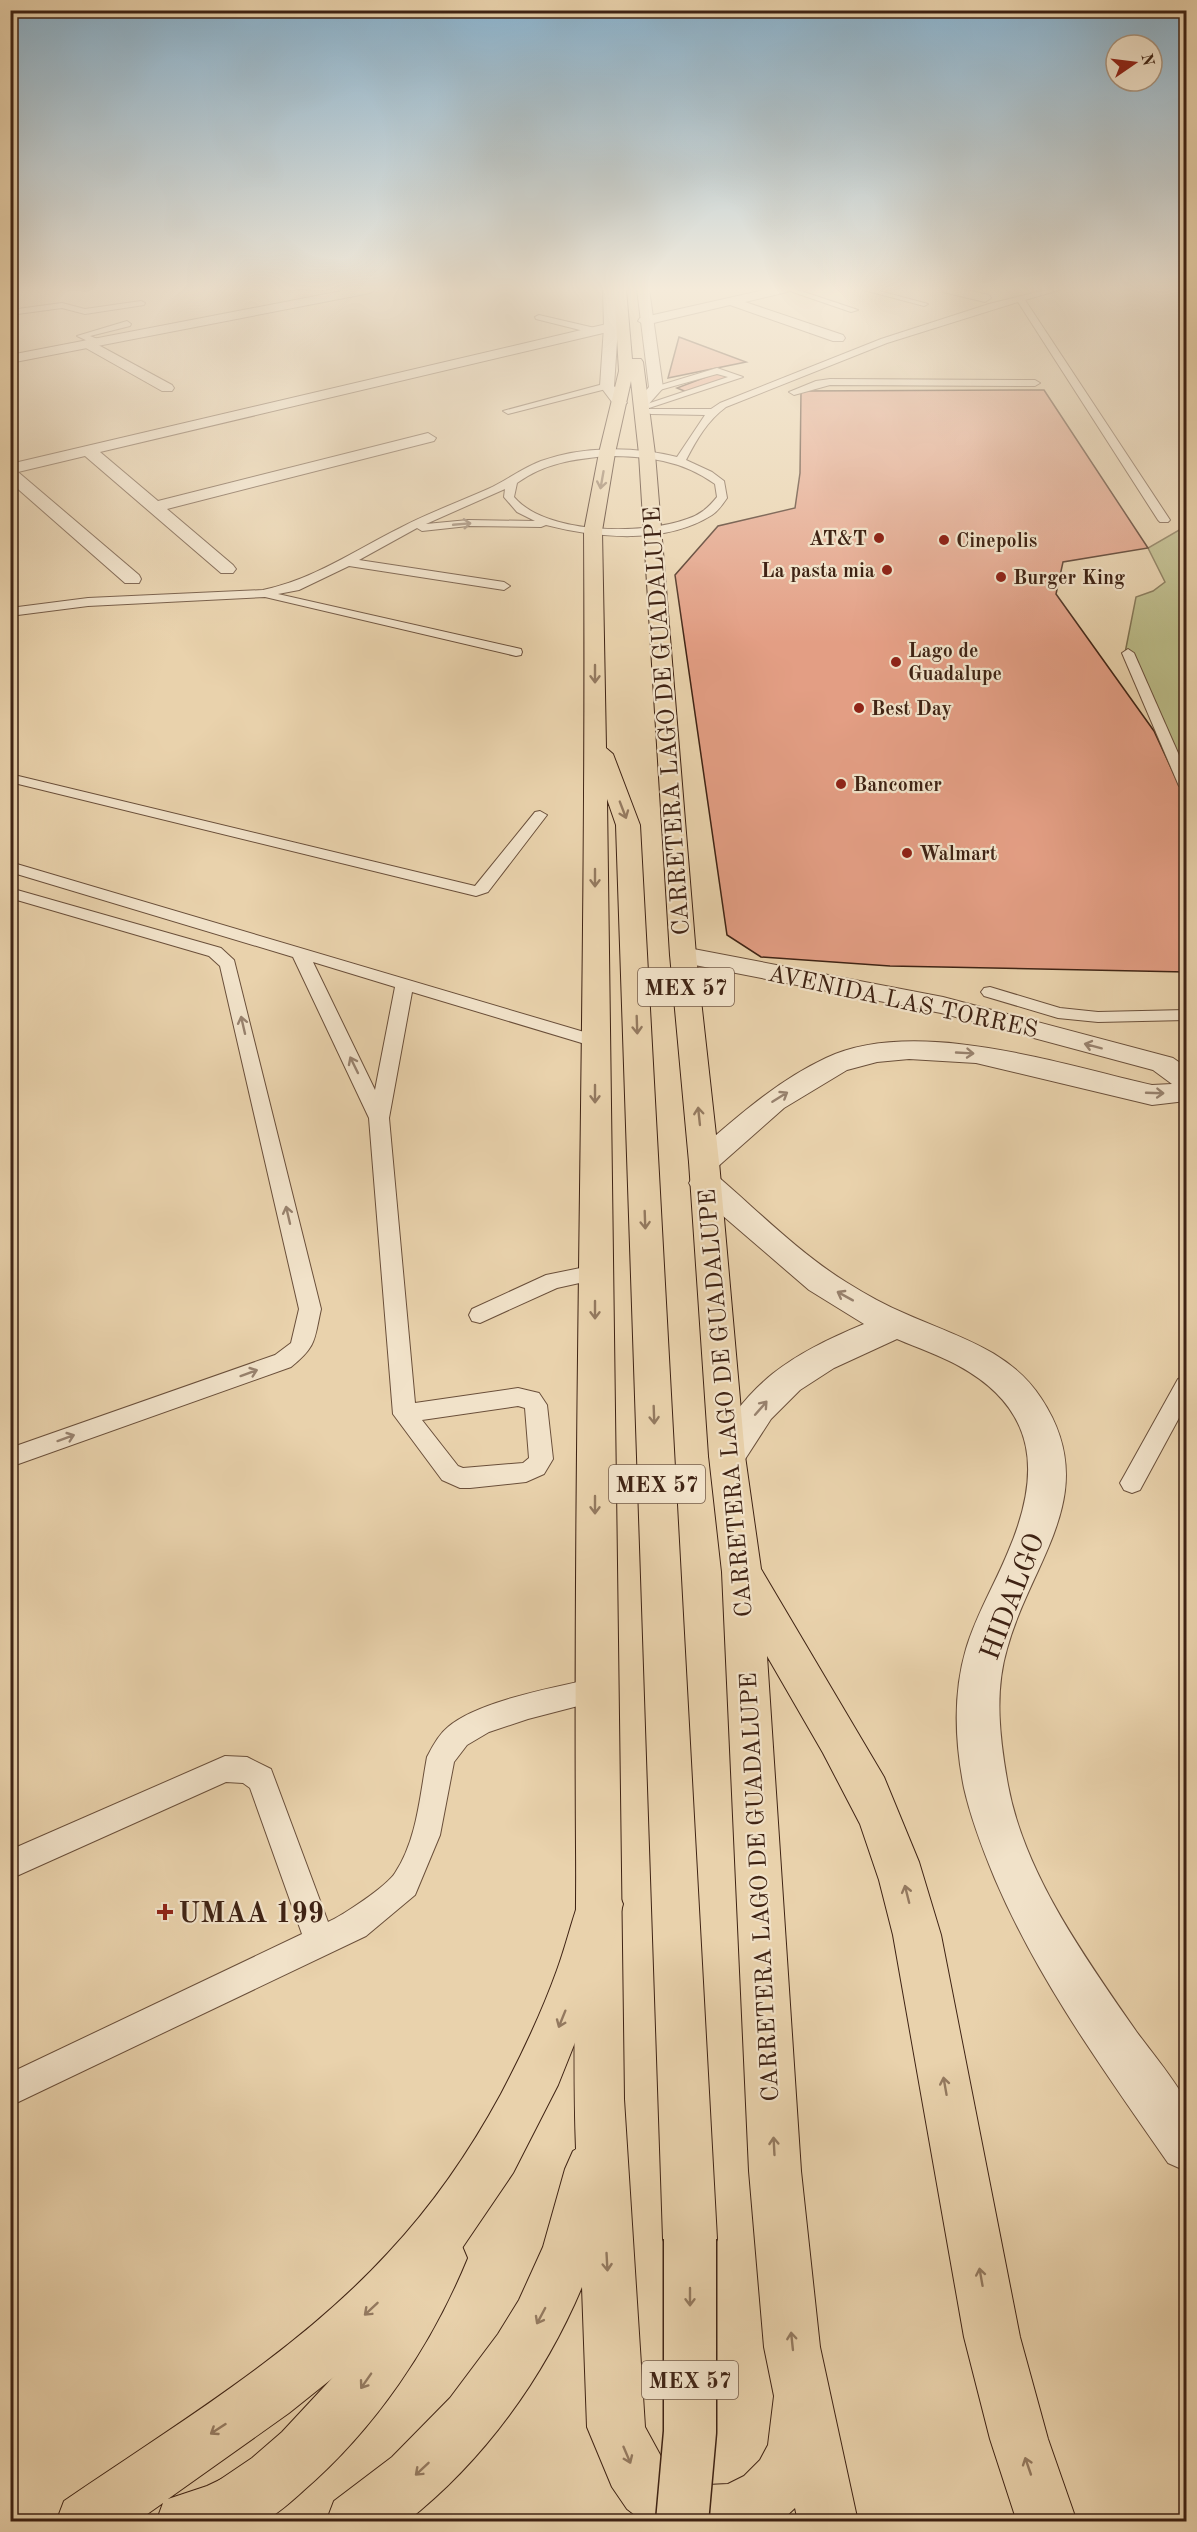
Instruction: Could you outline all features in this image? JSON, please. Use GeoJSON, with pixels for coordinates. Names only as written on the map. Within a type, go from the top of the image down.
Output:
{"type":"FeatureCollection","features":[{"type":"Feature","properties":{"kind":"main road","name":"CARRETERA LAGO DE GUADALUPE"},"geometry":{"type":"LineString","coordinates":[[638,407],[607,453],[592,531],[595,736],[628,825],[690,2239],[690,2432],[682,2522]]}},
{"type":"Feature","properties":{"kind":"main road","name":"CARRETERA LAGO DE GUADALUPE"},"geometry":{"type":"LineString","coordinates":[[642,407],[647,454],[683,955],[704,1172],[727,1456],[742,1572],[775,2171],[792,2347],[828,2522]]}},
{"type":"Feature","properties":{"kind":"main road"},"geometry":{"type":"LineString","coordinates":[[595,736],[599,2099],[616,2427],[628,2461],[649,2489],[674,2510],[703,2519],[730,2518],[756,2506],[776,2487],[792,2460],[800,2429],[802,2397]]}},
{"type":"Feature","properties":{"kind":"main road"},"geometry":{"type":"LineString","coordinates":[[742,1572],[780,1644],[868,1794],[904,1883],[917,1935],[992,2337],[1019,2439],[1047,2522]]}},
{"type":"Feature","properties":{"kind":"main road"},"geometry":{"type":"LineString","coordinates":[[85,2522],[254,2406],[320,2354],[382,2298],[422,2256],[490,2163],[549,2051],[579,1976],[600,1904]]}},
{"type":"Feature","properties":{"kind":"main road"},"geometry":{"type":"LineString","coordinates":[[355,2522],[420,2472],[470,2421],[509,2370],[542,2314],[567,2257],[584,2204],[594,2150],[599,2099]]}},
{"type":"Feature","properties":{"kind":"main road"},"geometry":{"type":"LineString","coordinates":[[184,2522],[230,2507],[286,2469],[317,2441],[356,2396],[390,2348],[419,2300],[444,2250],[464,2201]]}},
{"type":"Feature","properties":{"kind":"street"},"geometry":{"type":"LineString","coordinates":[[10,471],[88,450],[270,407]]}},
{"type":"Feature","properties":{"kind":"street"},"geometry":{"type":"LineString","coordinates":[[154,507],[428,438]]}},
{"type":"Feature","properties":{"kind":"street"},"geometry":{"type":"LineString","coordinates":[[88,450],[227,569]]}},
{"type":"Feature","properties":{"kind":"street"},"geometry":{"type":"LineString","coordinates":[[10,471],[132,579]]}},
{"type":"Feature","properties":{"kind":"street","name":"AVENIDA LAS TORRES"},"geometry":{"type":"LineString","coordinates":[[683,955],[943,1005],[1163,1064],[1186,1080]]}},
{"type":"Feature","properties":{"kind":"street","name":"AVENIDA LAS TORRES"},"geometry":{"type":"LineString","coordinates":[[704,1172],[774,1101],[837,1064],[875,1053],[909,1050],[976,1054],[1152,1095],[1186,1092]]}},
{"type":"Feature","properties":{"kind":"street","name":"HIDALGO"},"geometry":{"type":"LineString","coordinates":[[704,1172],[828,1287],[896,1325],[967,1353],[1006,1379],[1031,1412],[1046,1447],[1049,1488],[1044,1513],[989,1639],[980,1682],[978,1734],[987,1790],[1005,1846],[1032,1911],[1065,1968],[1186,2145]]}},
{"type":"Feature","properties":{"kind":"street"},"geometry":{"type":"LineString","coordinates":[[727,1456],[759,1407],[792,1377],[831,1353],[896,1325]]}},
{"type":"Feature","properties":{"kind":"lane"},"geometry":{"type":"LineString","coordinates":[[508,411],[523,407]]}},
{"type":"Feature","properties":{"kind":"lane"},"geometry":{"type":"LineString","coordinates":[[668,407],[714,416]]}},
{"type":"Feature","properties":{"kind":"lane"},"geometry":{"type":"LineString","coordinates":[[680,460],[701,424],[714,416],[721,407]]}},
{"type":"Feature","properties":{"kind":"lane"},"geometry":{"type":"LineString","coordinates":[[1091,407],[1164,520]]}},
{"type":"Feature","properties":{"kind":"lane"},"geometry":{"type":"LineString","coordinates":[[10,612],[88,602],[263,594],[295,587],[348,562],[404,530],[512,482],[529,468],[559,458],[607,453],[647,454],[680,460],[705,471],[720,483],[722,498],[710,511],[686,523],[652,530],[592,531],[553,524],[468,524],[404,530]]}},
{"type":"Feature","properties":{"kind":"lane"},"geometry":{"type":"LineString","coordinates":[[512,482],[509,497],[524,512],[553,524]]}},
{"type":"Feature","properties":{"kind":"lane"},"geometry":{"type":"LineString","coordinates":[[348,562],[504,586]]}},
{"type":"Feature","properties":{"kind":"lane"},"geometry":{"type":"LineString","coordinates":[[263,594],[516,652]]}},
{"type":"Feature","properties":{"kind":"lane"},"geometry":{"type":"LineString","coordinates":[[1128,653],[1186,786]]}},
{"type":"Feature","properties":{"kind":"lane"},"geometry":{"type":"LineString","coordinates":[[10,778],[476,891],[482,889],[540,815]]}},
{"type":"Feature","properties":{"kind":"lane"},"geometry":{"type":"LineString","coordinates":[[10,867],[595,1041]]}},
{"type":"Feature","properties":{"kind":"lane"},"geometry":{"type":"LineString","coordinates":[[10,893],[215,952],[228,964],[310,1309],[301,1347],[283,1361],[10,1458]]}},
{"type":"Feature","properties":{"kind":"lane"},"geometry":{"type":"LineString","coordinates":[[300,954],[379,1118]]}},
{"type":"Feature","properties":{"kind":"lane"},"geometry":{"type":"LineString","coordinates":[[404,986],[379,1118],[404,1414],[450,1473],[460,1478],[526,1472],[536,1467],[541,1459],[536,1405],[531,1399],[518,1397],[404,1414]]}},
{"type":"Feature","properties":{"kind":"lane"},"geometry":{"type":"LineString","coordinates":[[990,992],[1058,1013],[1098,1017],[1186,1015]]}},
{"type":"Feature","properties":{"kind":"lane"},"geometry":{"type":"LineString","coordinates":[[480,1316],[553,1281],[595,1273]]}},
{"type":"Feature","properties":{"kind":"lane"},"geometry":{"type":"LineString","coordinates":[[1132,1483],[1186,1385]]}},
{"type":"Feature","properties":{"kind":"lane"},"geometry":{"type":"LineString","coordinates":[[10,2090],[356,1925],[405,1885],[426,1835],[441,1757],[457,1736],[481,1722],[519,1709],[596,1690]]}},
{"type":"Feature","properties":{"kind":"lane"},"geometry":{"type":"LineString","coordinates":[[10,1865],[225,1768],[247,1770],[261,1779],[320,1942]]}},
{"type":"Feature","properties":{"kind":"green space"},"geometry":{"type":"Polygon","coordinates":[[[1186,526],[1186,782],[1125,653],[1136,597],[1153,591],[1165,582],[1148,548],[1186,526]]]}},
{"type":"Feature","properties":{"kind":"building","name":"Lago de Guadalupe"},"geometry":{"type":"Polygon","coordinates":[[[801,407],[1055,407],[1148,548],[1063,562],[1056,594],[1154,731],[1186,800],[1186,972],[890,966],[761,957],[727,935],[675,575],[718,526],[795,508],[800,473],[801,407]]]}},
{"type":"Feature","properties":{"kind":"place","name":"AT&T"},"geometry":{"type":"Point","coordinates":[879,538]}},
{"type":"Feature","properties":{"kind":"place","name":"Cinepolis"},"geometry":{"type":"Point","coordinates":[944,540]}},
{"type":"Feature","properties":{"kind":"place","name":"La pasta mia"},"geometry":{"type":"Point","coordinates":[887,570]}},
{"type":"Feature","properties":{"kind":"place","name":"Burger King"},"geometry":{"type":"Point","coordinates":[1001,577]}},
{"type":"Feature","properties":{"kind":"place","name":"Lago de Guadalupe"},"geometry":{"type":"Point","coordinates":[896,662]}},
{"type":"Feature","properties":{"kind":"place","name":"Best Day"},"geometry":{"type":"Point","coordinates":[859,708]}},
{"type":"Feature","properties":{"kind":"place","name":"Bancomer"},"geometry":{"type":"Point","coordinates":[841,784]}},
{"type":"Feature","properties":{"kind":"place","name":"Walmart"},"geometry":{"type":"Point","coordinates":[907,853]}},
{"type":"Feature","properties":{"kind":"place","name":"UMAA 199"},"geometry":{"type":"Point","coordinates":[165,1912]}}]}
